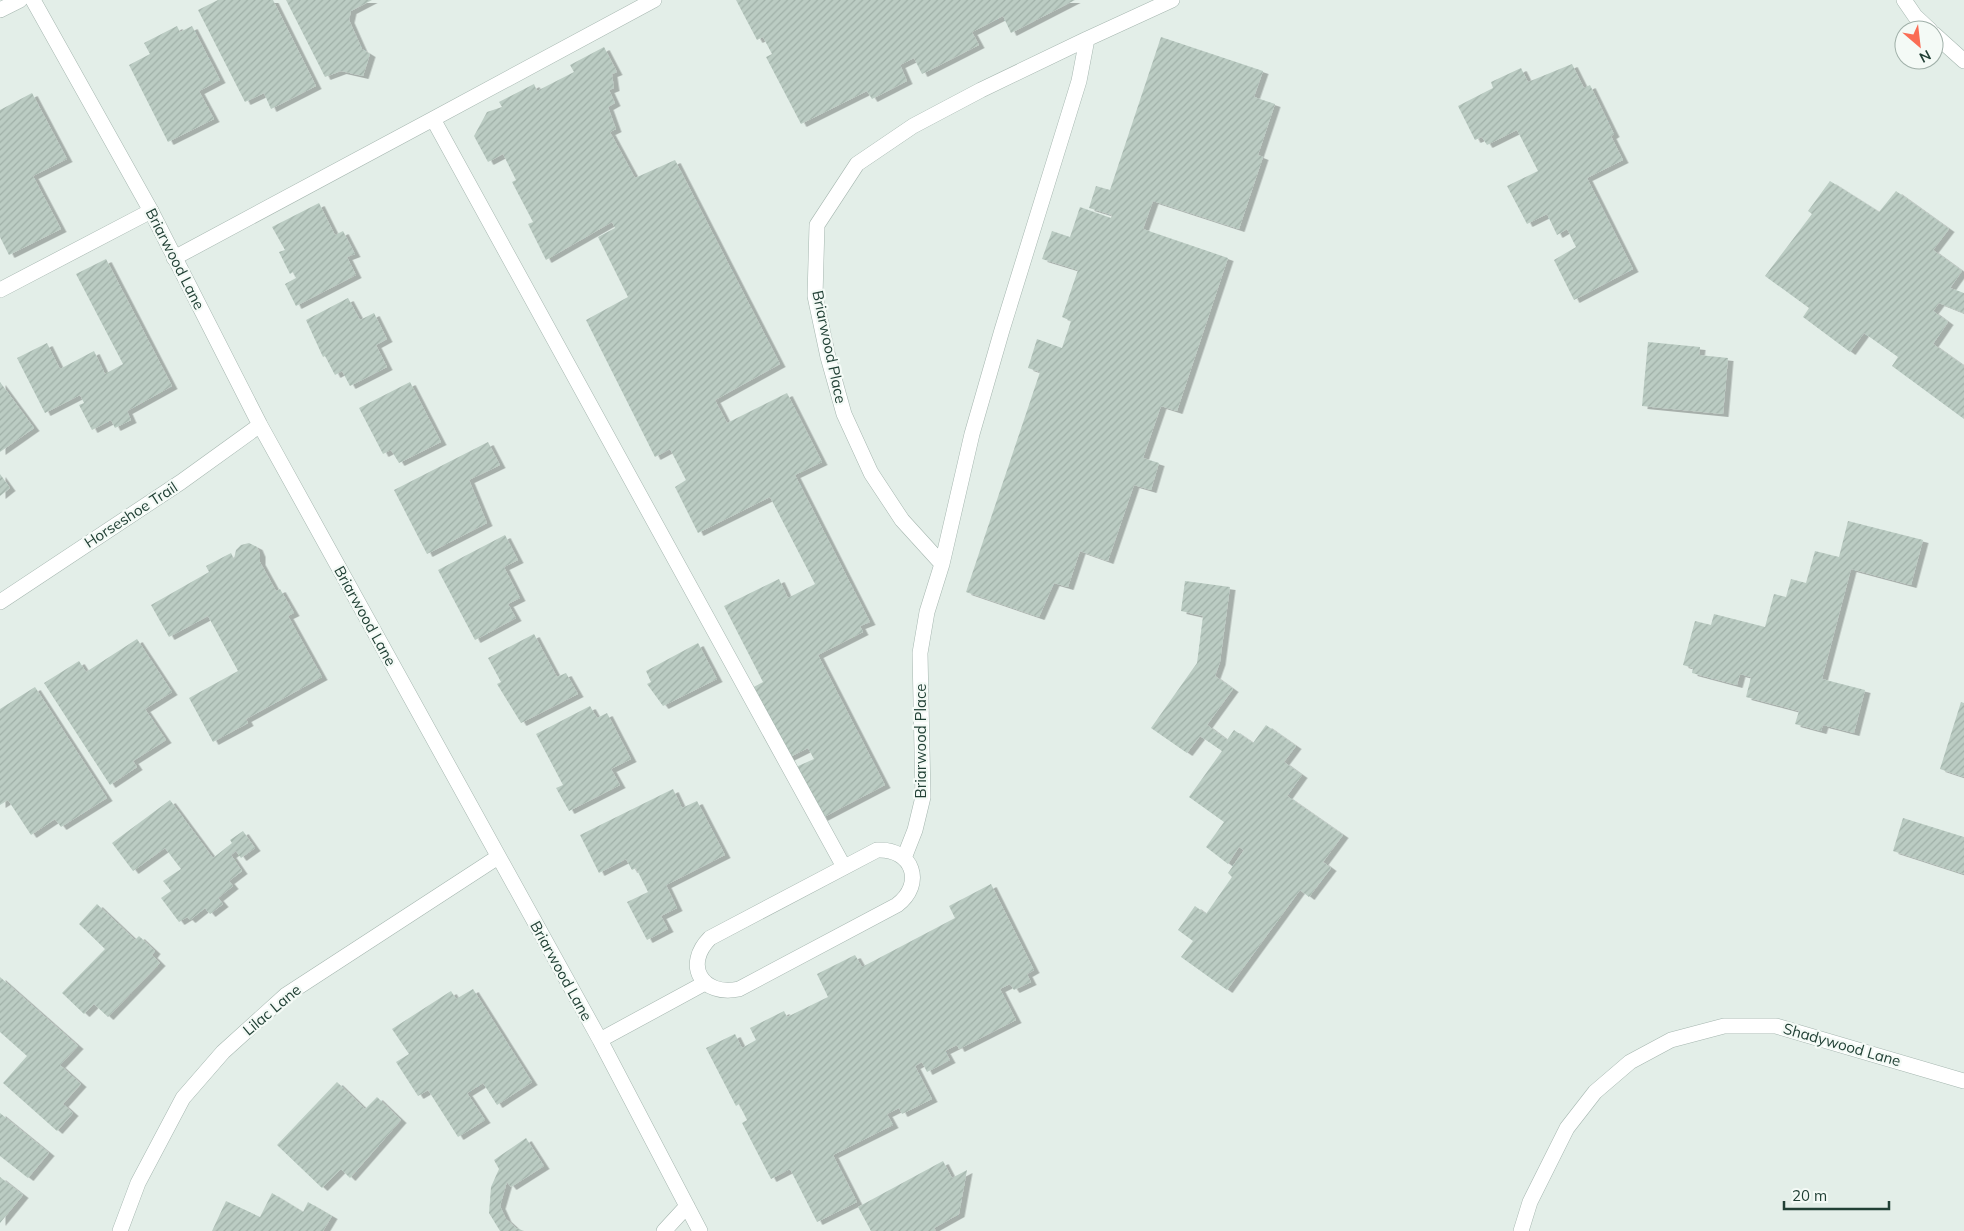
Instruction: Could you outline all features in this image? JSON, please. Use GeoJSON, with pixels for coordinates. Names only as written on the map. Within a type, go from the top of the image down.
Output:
{"type":"FeatureCollection","features":[{"type":"Feature","properties":{"kind":"street"},"geometry":{"type":"LineString","coordinates":[[0,10],[20,0]]}},
{"type":"Feature","properties":{"kind":"street","name":"Briarwood Lane"},"geometry":{"type":"LineString","coordinates":[[33,0],[151,211],[260,425],[600,1040],[700,1231]]}},
{"type":"Feature","properties":{"kind":"street"},"geometry":{"type":"LineString","coordinates":[[174,258],[654,0]]}},
{"type":"Feature","properties":{"kind":"street","name":"Briarwood Place"},"geometry":{"type":"LineString","coordinates":[[942,564],[902,520],[871,473],[844,414],[828,357],[815,296],[817,225],[858,164],[913,126],[990,86],[1172,0]]}},
{"type":"Feature","properties":{"kind":"street"},"geometry":{"type":"LineString","coordinates":[[1904,0],[1920,20]]}},
{"type":"Feature","properties":{"kind":"street","name":"Briarwood Place"},"geometry":{"type":"LineString","coordinates":[[904,858],[915,830],[923,797],[920,653],[927,612],[942,564],[972,434],[1079,81],[1087,39]]}},
{"type":"Feature","properties":{"kind":"street"},"geometry":{"type":"LineString","coordinates":[[1944,43],[1964,61]]}},
{"type":"Feature","properties":{"kind":"street"},"geometry":{"type":"LineString","coordinates":[[433,119],[844,867]]}},
{"type":"Feature","properties":{"kind":"street"},"geometry":{"type":"LineString","coordinates":[[0,290],[151,211]]}},
{"type":"Feature","properties":{"kind":"street","name":"Horseshoe Trail"},"geometry":{"type":"LineString","coordinates":[[0,602],[181,482],[260,425]]}},
{"type":"Feature","properties":{"kind":"street"},"geometry":{"type":"LineString","coordinates":[[877,850],[896,852],[904,858],[910,866],[913,877],[911,889],[905,899],[896,905],[739,989],[728,992],[715,990],[705,983],[698,972],[697,959],[702,947],[710,938],[877,850]]}},
{"type":"Feature","properties":{"kind":"street","name":"Lilac Lane"},"geometry":{"type":"LineString","coordinates":[[120,1231],[138,1183],[183,1098],[223,1052],[286,995],[498,857]]}},
{"type":"Feature","properties":{"kind":"street"},"geometry":{"type":"LineString","coordinates":[[600,1040],[705,983]]}},
{"type":"Feature","properties":{"kind":"street","name":"Shadywood Lane"},"geometry":{"type":"LineString","coordinates":[[1521,1231],[1530,1202],[1567,1128],[1595,1092],[1630,1062],[1672,1040],[1724,1026],[1776,1026],[1964,1081]]}},
{"type":"Feature","properties":{"kind":"street"},"geometry":{"type":"LineString","coordinates":[[664,1231],[687,1206]]}},
{"type":"Feature","properties":{"kind":"building"},"geometry":{"type":"Polygon","coordinates":[[[218,0],[273,0],[316,86],[271,109],[264,93],[245,102],[198,10],[218,0]]]}},
{"type":"Feature","properties":{"kind":"building"},"geometry":{"type":"Polygon","coordinates":[[[286,0],[372,0],[351,11],[349,20],[362,49],[370,54],[363,76],[341,71],[325,77],[286,0]]]}},
{"type":"Feature","properties":{"kind":"building"},"geometry":{"type":"Polygon","coordinates":[[[736,0],[1075,0],[1011,33],[1003,16],[972,32],[979,45],[922,74],[914,58],[900,65],[907,81],[872,99],[867,91],[801,124],[766,57],[772,54],[763,37],[757,40],[736,0]]]}},
{"type":"Feature","properties":{"kind":"building"},"geometry":{"type":"Polygon","coordinates":[[[177,26],[180,32],[192,26],[220,80],[199,91],[214,119],[168,142],[129,65],[150,54],[144,43],[177,26]]]}},
{"type":"Feature","properties":{"kind":"building"},"geometry":{"type":"Polygon","coordinates":[[[1161,37],[1263,71],[1254,97],[1275,104],[1258,155],[1263,157],[1239,229],[1153,201],[1143,229],[1228,258],[1177,411],[1161,406],[1143,458],[1159,463],[1151,490],[1134,485],[1108,561],[1080,551],[1068,587],[1054,583],[1039,617],[966,592],[1040,372],[1028,368],[1037,339],[1062,348],[1071,321],[1062,317],[1078,270],[1042,259],[1052,231],[1070,237],[1080,207],[1111,218],[1112,215],[1089,208],[1096,186],[1110,190],[1161,37]]]}},
{"type":"Feature","properties":{"kind":"building"},"geometry":{"type":"Polygon","coordinates":[[[604,47],[617,72],[612,74],[614,88],[609,90],[615,103],[608,107],[616,129],[610,132],[635,178],[675,160],[780,364],[715,400],[727,423],[787,393],[822,462],[795,475],[870,622],[860,626],[863,632],[818,655],[885,785],[822,818],[796,767],[814,759],[808,748],[788,758],[752,688],[763,682],[724,606],[779,579],[788,598],[815,584],[770,497],[698,533],[675,487],[686,480],[670,449],[655,457],[586,320],[628,297],[598,237],[615,228],[612,222],[546,260],[528,224],[533,222],[512,182],[516,180],[503,154],[488,162],[474,136],[487,112],[502,107],[499,102],[534,84],[537,91],[574,72],[570,65],[604,47]]]}},
{"type":"Feature","properties":{"kind":"building"},"geometry":{"type":"Polygon","coordinates":[[[1572,64],[1584,88],[1590,85],[1614,134],[1611,136],[1623,160],[1587,178],[1633,269],[1574,300],[1554,260],[1576,247],[1567,229],[1557,235],[1547,214],[1527,224],[1507,186],[1538,171],[1517,130],[1487,145],[1482,137],[1475,140],[1458,106],[1493,88],[1491,82],[1521,68],[1528,82],[1572,64]]]}},
{"type":"Feature","properties":{"kind":"building"},"geometry":{"type":"Polygon","coordinates":[[[32,93],[67,159],[33,176],[61,229],[9,255],[0,237],[0,110],[32,93]]]}},
{"type":"Feature","properties":{"kind":"building"},"geometry":{"type":"Polygon","coordinates":[[[1830,181],[1879,212],[1896,191],[1949,229],[1933,250],[1962,271],[1950,288],[1964,293],[1964,313],[1939,303],[1933,311],[1948,322],[1933,344],[1964,366],[1964,419],[1892,366],[1898,357],[1864,333],[1850,352],[1803,317],[1809,308],[1765,276],[1812,214],[1808,211],[1830,181]]]}},
{"type":"Feature","properties":{"kind":"building"},"geometry":{"type":"Polygon","coordinates":[[[319,203],[335,235],[343,231],[355,254],[347,257],[356,275],[296,306],[285,284],[296,278],[293,272],[290,274],[279,252],[285,250],[272,227],[319,203]]]}},
{"type":"Feature","properties":{"kind":"building"},"geometry":{"type":"Polygon","coordinates":[[[106,259],[172,386],[127,411],[131,420],[115,428],[111,420],[92,430],[79,405],[84,403],[80,395],[45,413],[17,358],[47,343],[60,369],[94,351],[105,374],[123,364],[76,274],[106,259]]]}},
{"type":"Feature","properties":{"kind":"building"},"geometry":{"type":"Polygon","coordinates":[[[348,298],[360,320],[374,313],[387,339],[376,345],[387,367],[350,386],[342,371],[335,375],[325,356],[323,357],[306,320],[348,298]]]}},
{"type":"Feature","properties":{"kind":"building"},"geometry":{"type":"Polygon","coordinates":[[[1648,342],[1700,347],[1699,355],[1728,358],[1723,414],[1642,406],[1648,342]]]}},
{"type":"Feature","properties":{"kind":"building"},"geometry":{"type":"Polygon","coordinates":[[[0,382],[34,428],[0,452],[0,382]]]}},
{"type":"Feature","properties":{"kind":"building"},"geometry":{"type":"Polygon","coordinates":[[[410,382],[441,442],[399,463],[391,450],[383,454],[359,408],[410,382]]]}},
{"type":"Feature","properties":{"kind":"building"},"geometry":{"type":"Polygon","coordinates":[[[488,442],[500,465],[469,480],[487,523],[427,554],[394,490],[488,442]]]}},
{"type":"Feature","properties":{"kind":"building"},"geometry":{"type":"Polygon","coordinates":[[[0,474],[10,488],[0,496],[0,474]]]}},
{"type":"Feature","properties":{"kind":"building"},"geometry":{"type":"Polygon","coordinates":[[[1848,521],[1923,540],[1911,585],[1851,569],[1822,679],[1865,690],[1854,733],[1823,725],[1821,731],[1795,724],[1799,711],[1746,697],[1751,677],[1740,674],[1737,685],[1692,673],[1693,668],[1683,665],[1695,621],[1711,625],[1714,614],[1765,627],[1774,594],[1786,597],[1791,579],[1806,583],[1815,551],[1839,557],[1848,521]]]}},
{"type":"Feature","properties":{"kind":"building"},"geometry":{"type":"Polygon","coordinates":[[[505,535],[518,560],[504,567],[520,598],[508,604],[516,618],[475,640],[438,570],[505,535]]]}},
{"type":"Feature","properties":{"kind":"building"},"geometry":{"type":"Polygon","coordinates":[[[249,543],[257,547],[260,554],[260,562],[276,591],[280,589],[294,613],[288,616],[322,677],[246,719],[248,723],[213,742],[189,698],[238,671],[208,616],[169,637],[151,605],[209,572],[206,566],[231,553],[234,559],[236,550],[241,545],[249,543]]]}},
{"type":"Feature","properties":{"kind":"building"},"geometry":{"type":"Polygon","coordinates":[[[1185,581],[1230,587],[1220,662],[1215,676],[1233,689],[1207,725],[1227,740],[1234,730],[1253,743],[1266,725],[1296,746],[1284,762],[1302,775],[1287,796],[1343,835],[1323,862],[1331,868],[1309,897],[1300,890],[1227,990],[1181,957],[1193,941],[1178,930],[1195,906],[1206,914],[1232,877],[1228,873],[1244,850],[1239,847],[1228,864],[1206,847],[1224,822],[1189,797],[1222,751],[1200,736],[1187,753],[1151,728],[1197,663],[1203,616],[1181,611],[1185,581]]]}},
{"type":"Feature","properties":{"kind":"building"},"geometry":{"type":"Polygon","coordinates":[[[534,634],[557,677],[566,673],[578,694],[521,723],[497,684],[501,682],[488,658],[534,634]]]}},
{"type":"Feature","properties":{"kind":"building"},"geometry":{"type":"Polygon","coordinates":[[[137,639],[172,692],[145,709],[166,740],[133,761],[137,767],[110,785],[44,683],[79,661],[86,672],[137,639]]]}},
{"type":"Feature","properties":{"kind":"building"},"geometry":{"type":"Polygon","coordinates":[[[698,643],[717,679],[663,706],[647,684],[651,682],[646,671],[698,643]]]}},
{"type":"Feature","properties":{"kind":"building"},"geometry":{"type":"Polygon","coordinates":[[[35,687],[107,798],[61,827],[55,819],[31,835],[8,800],[0,805],[0,709],[35,687]]]}},
{"type":"Feature","properties":{"kind":"building"},"geometry":{"type":"Polygon","coordinates":[[[1961,702],[1964,703],[1964,777],[1940,769],[1961,702]]]}},
{"type":"Feature","properties":{"kind":"building"},"geometry":{"type":"Polygon","coordinates":[[[590,706],[597,718],[607,713],[631,759],[611,769],[620,785],[569,811],[556,788],[563,785],[536,734],[590,706]]]}},
{"type":"Feature","properties":{"kind":"building"},"geometry":{"type":"Polygon","coordinates":[[[673,789],[682,808],[697,801],[725,855],[666,885],[677,908],[661,916],[668,929],[647,940],[627,902],[648,892],[636,868],[632,870],[626,859],[599,873],[580,835],[673,789]]]}},
{"type":"Feature","properties":{"kind":"building"},"geometry":{"type":"Polygon","coordinates":[[[170,800],[213,858],[232,843],[230,840],[243,831],[255,848],[241,858],[236,851],[231,855],[242,871],[229,881],[233,886],[218,898],[223,904],[210,914],[205,908],[190,920],[187,917],[179,922],[161,898],[171,891],[163,881],[181,869],[165,848],[133,871],[112,843],[170,800]]]}},
{"type":"Feature","properties":{"kind":"building"},"geometry":{"type":"Polygon","coordinates":[[[1903,818],[1964,837],[1964,874],[1893,851],[1903,818]]]}},
{"type":"Feature","properties":{"kind":"building"},"geometry":{"type":"Polygon","coordinates":[[[991,884],[1034,970],[1027,974],[1031,982],[1014,990],[1010,984],[1000,989],[1016,1020],[959,1049],[957,1045],[945,1051],[950,1060],[927,1072],[922,1062],[915,1066],[932,1099],[902,1114],[899,1108],[887,1114],[893,1125],[833,1155],[857,1202],[817,1222],[790,1169],[771,1179],[742,1123],[747,1120],[739,1104],[736,1106],[706,1048],[735,1034],[742,1048],[756,1040],[750,1028],[784,1011],[787,1017],[828,997],[817,974],[855,955],[862,967],[955,918],[949,906],[991,884]]]}},
{"type":"Feature","properties":{"kind":"building"},"geometry":{"type":"Polygon","coordinates":[[[97,904],[135,940],[139,936],[155,951],[152,955],[160,963],[108,1017],[94,1004],[84,1014],[62,993],[105,949],[79,924],[97,904]]]}},
{"type":"Feature","properties":{"kind":"building"},"geometry":{"type":"Polygon","coordinates":[[[0,977],[78,1046],[60,1065],[81,1084],[63,1104],[73,1113],[57,1131],[3,1083],[27,1056],[0,1032],[0,977]]]}},
{"type":"Feature","properties":{"kind":"building"},"geometry":{"type":"Polygon","coordinates":[[[473,989],[532,1082],[497,1105],[483,1083],[467,1093],[485,1120],[458,1137],[428,1090],[418,1096],[396,1062],[409,1054],[392,1029],[451,991],[456,999],[473,989]]]}},
{"type":"Feature","properties":{"kind":"building"},"geometry":{"type":"Polygon","coordinates":[[[337,1082],[365,1109],[377,1097],[401,1120],[350,1178],[341,1169],[322,1188],[277,1145],[337,1082]]]}},
{"type":"Feature","properties":{"kind":"building"},"geometry":{"type":"Polygon","coordinates":[[[0,1113],[49,1153],[28,1178],[0,1156],[0,1113]]]}},
{"type":"Feature","properties":{"kind":"building"},"geometry":{"type":"Polygon","coordinates":[[[526,1138],[544,1166],[511,1187],[507,1182],[500,1206],[506,1219],[516,1228],[524,1231],[500,1231],[489,1213],[491,1187],[499,1169],[494,1160],[526,1138]]]}},
{"type":"Feature","properties":{"kind":"building"},"geometry":{"type":"Polygon","coordinates":[[[943,1161],[952,1178],[967,1170],[959,1214],[934,1228],[936,1231],[871,1231],[858,1207],[943,1161]]]}},
{"type":"Feature","properties":{"kind":"building"},"geometry":{"type":"Polygon","coordinates":[[[0,1177],[23,1195],[0,1223],[0,1177]]]}},
{"type":"Feature","properties":{"kind":"building"},"geometry":{"type":"Polygon","coordinates":[[[272,1193],[303,1212],[308,1202],[332,1216],[323,1231],[212,1231],[226,1201],[260,1217],[272,1193]]]}}]}
